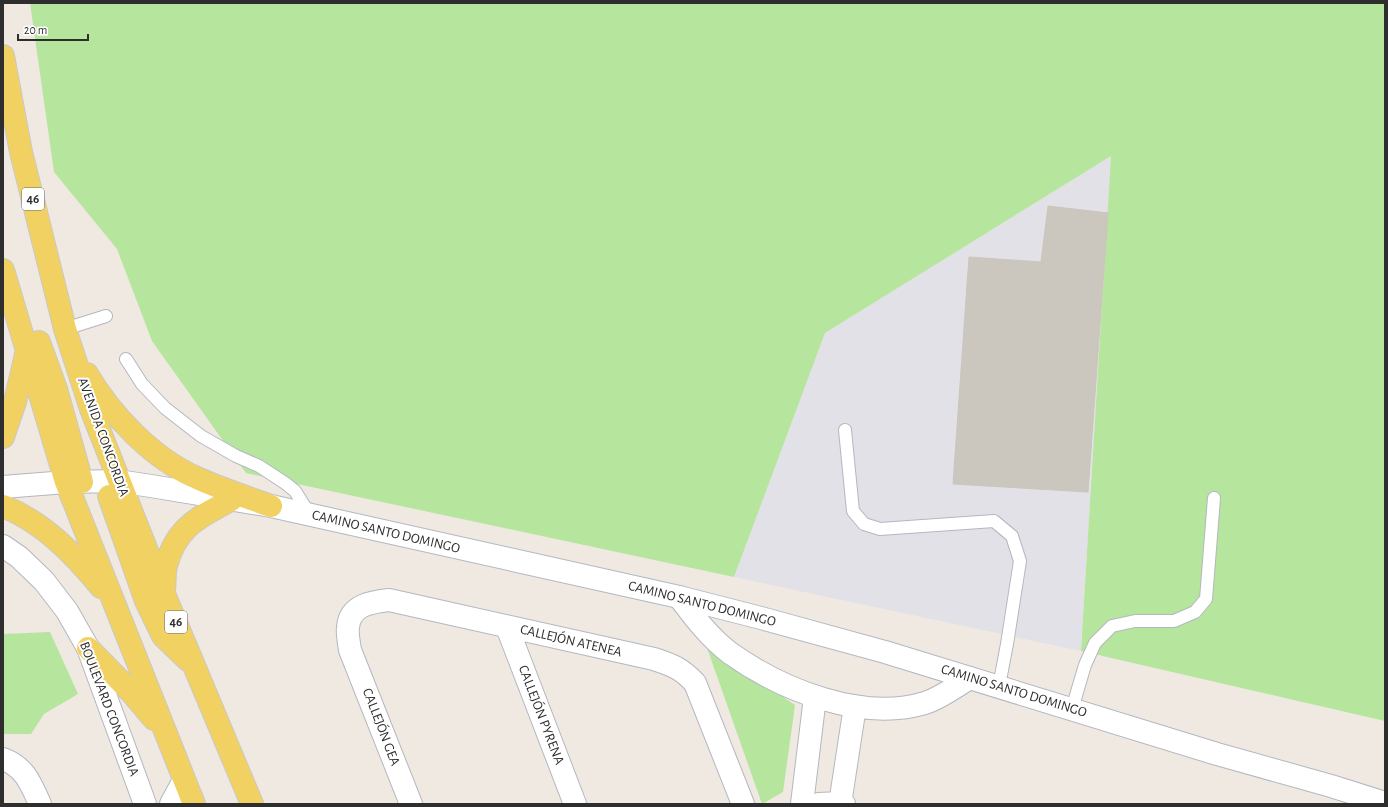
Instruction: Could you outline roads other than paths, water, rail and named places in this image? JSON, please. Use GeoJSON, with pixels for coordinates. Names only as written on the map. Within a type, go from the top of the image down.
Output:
{"type":"FeatureCollection","features":[{"type":"Feature","properties":{"kind":"main road","name":"AVENIDA CONCORDIA"},"geometry":{"type":"LineString","coordinates":[[3,56],[21,152],[67,335],[91,409],[111,481],[164,594],[252,804]]}},
{"type":"Feature","properties":{"kind":"main road"},"geometry":{"type":"LineString","coordinates":[[3,270],[27,349],[115,602],[194,804]]}},
{"type":"Feature","properties":{"kind":"main road"},"geometry":{"type":"LineString","coordinates":[[11,297],[34,329],[56,389],[74,482]]}},
{"type":"Feature","properties":{"kind":"main road"},"geometry":{"type":"LineString","coordinates":[[67,335],[88,376],[105,400],[141,441],[179,469],[196,478],[271,506]]}},
{"type":"Feature","properties":{"kind":"main road"},"geometry":{"type":"LineString","coordinates":[[3,437],[15,402],[27,349]]}},
{"type":"Feature","properties":{"kind":"main road"},"geometry":{"type":"LineString","coordinates":[[111,481],[146,600],[163,636],[195,667]]}},
{"type":"Feature","properties":{"kind":"main road"},"geometry":{"type":"LineString","coordinates":[[164,594],[166,567],[180,533],[194,520],[232,500]]}},
{"type":"Feature","properties":{"kind":"main road"},"geometry":{"type":"LineString","coordinates":[[3,506],[18,512],[38,524],[56,538],[77,558],[115,602]]}},
{"type":"Feature","properties":{"kind":"main road"},"geometry":{"type":"LineString","coordinates":[[88,648],[131,692],[164,730]]}},
{"type":"Feature","properties":{"kind":"street","name":"CAMINO SANTO DOMINGO"},"geometry":{"type":"LineString","coordinates":[[3,487],[111,481],[271,506],[679,597],[769,620],[999,686],[1217,754],[1385,803]]}},
{"type":"Feature","properties":{"kind":"street","name":"BOULEVARD CONCORDIA"},"geometry":{"type":"LineString","coordinates":[[3,546],[19,557],[44,581],[66,611],[88,648],[145,804]]}},
{"type":"Feature","properties":{"kind":"street"},"geometry":{"type":"LineString","coordinates":[[679,597],[695,619],[730,653],[773,680],[815,697],[855,706],[883,709],[926,703],[970,678]]}},
{"type":"Feature","properties":{"kind":"street","name":"CALLEJÓN ATENEA"},"geometry":{"type":"LineString","coordinates":[[350,650],[348,628],[351,617],[358,608],[370,602],[389,600],[668,664],[684,671],[694,683],[743,804]]}},
{"type":"Feature","properties":{"kind":"street","name":"CALLEJÓN PYRENA"},"geometry":{"type":"LineString","coordinates":[[506,627],[575,804]]}},
{"type":"Feature","properties":{"kind":"street","name":"CALLEJÓN GEA"},"geometry":{"type":"LineString","coordinates":[[350,650],[411,804]]}},
{"type":"Feature","properties":{"kind":"street"},"geometry":{"type":"LineString","coordinates":[[802,804],[815,697]]}},
{"type":"Feature","properties":{"kind":"street"},"geometry":{"type":"LineString","coordinates":[[836,804],[855,706]]}},
{"type":"Feature","properties":{"kind":"street"},"geometry":{"type":"LineString","coordinates":[[3,759],[16,764],[24,773],[40,804]]}},
{"type":"Feature","properties":{"kind":"street"},"geometry":{"type":"LineString","coordinates":[[171,804],[184,780]]}},
{"type":"Feature","properties":{"kind":"lane"},"geometry":{"type":"LineString","coordinates":[[67,335],[106,316]]}},
{"type":"Feature","properties":{"kind":"lane"},"geometry":{"type":"LineString","coordinates":[[126,359],[142,384],[165,408],[200,436],[236,456],[260,466],[285,483],[295,492],[310,515]]}},
{"type":"Feature","properties":{"kind":"lane"},"geometry":{"type":"LineString","coordinates":[[844,430],[853,511],[864,524],[880,529],[994,521],[1012,536],[1020,561],[999,686]]}},
{"type":"Feature","properties":{"kind":"lane"},"geometry":{"type":"LineString","coordinates":[[1072,709],[1085,665],[1095,643],[1112,626],[1135,621],[1174,621],[1195,612],[1206,599],[1214,498]]}}]}
